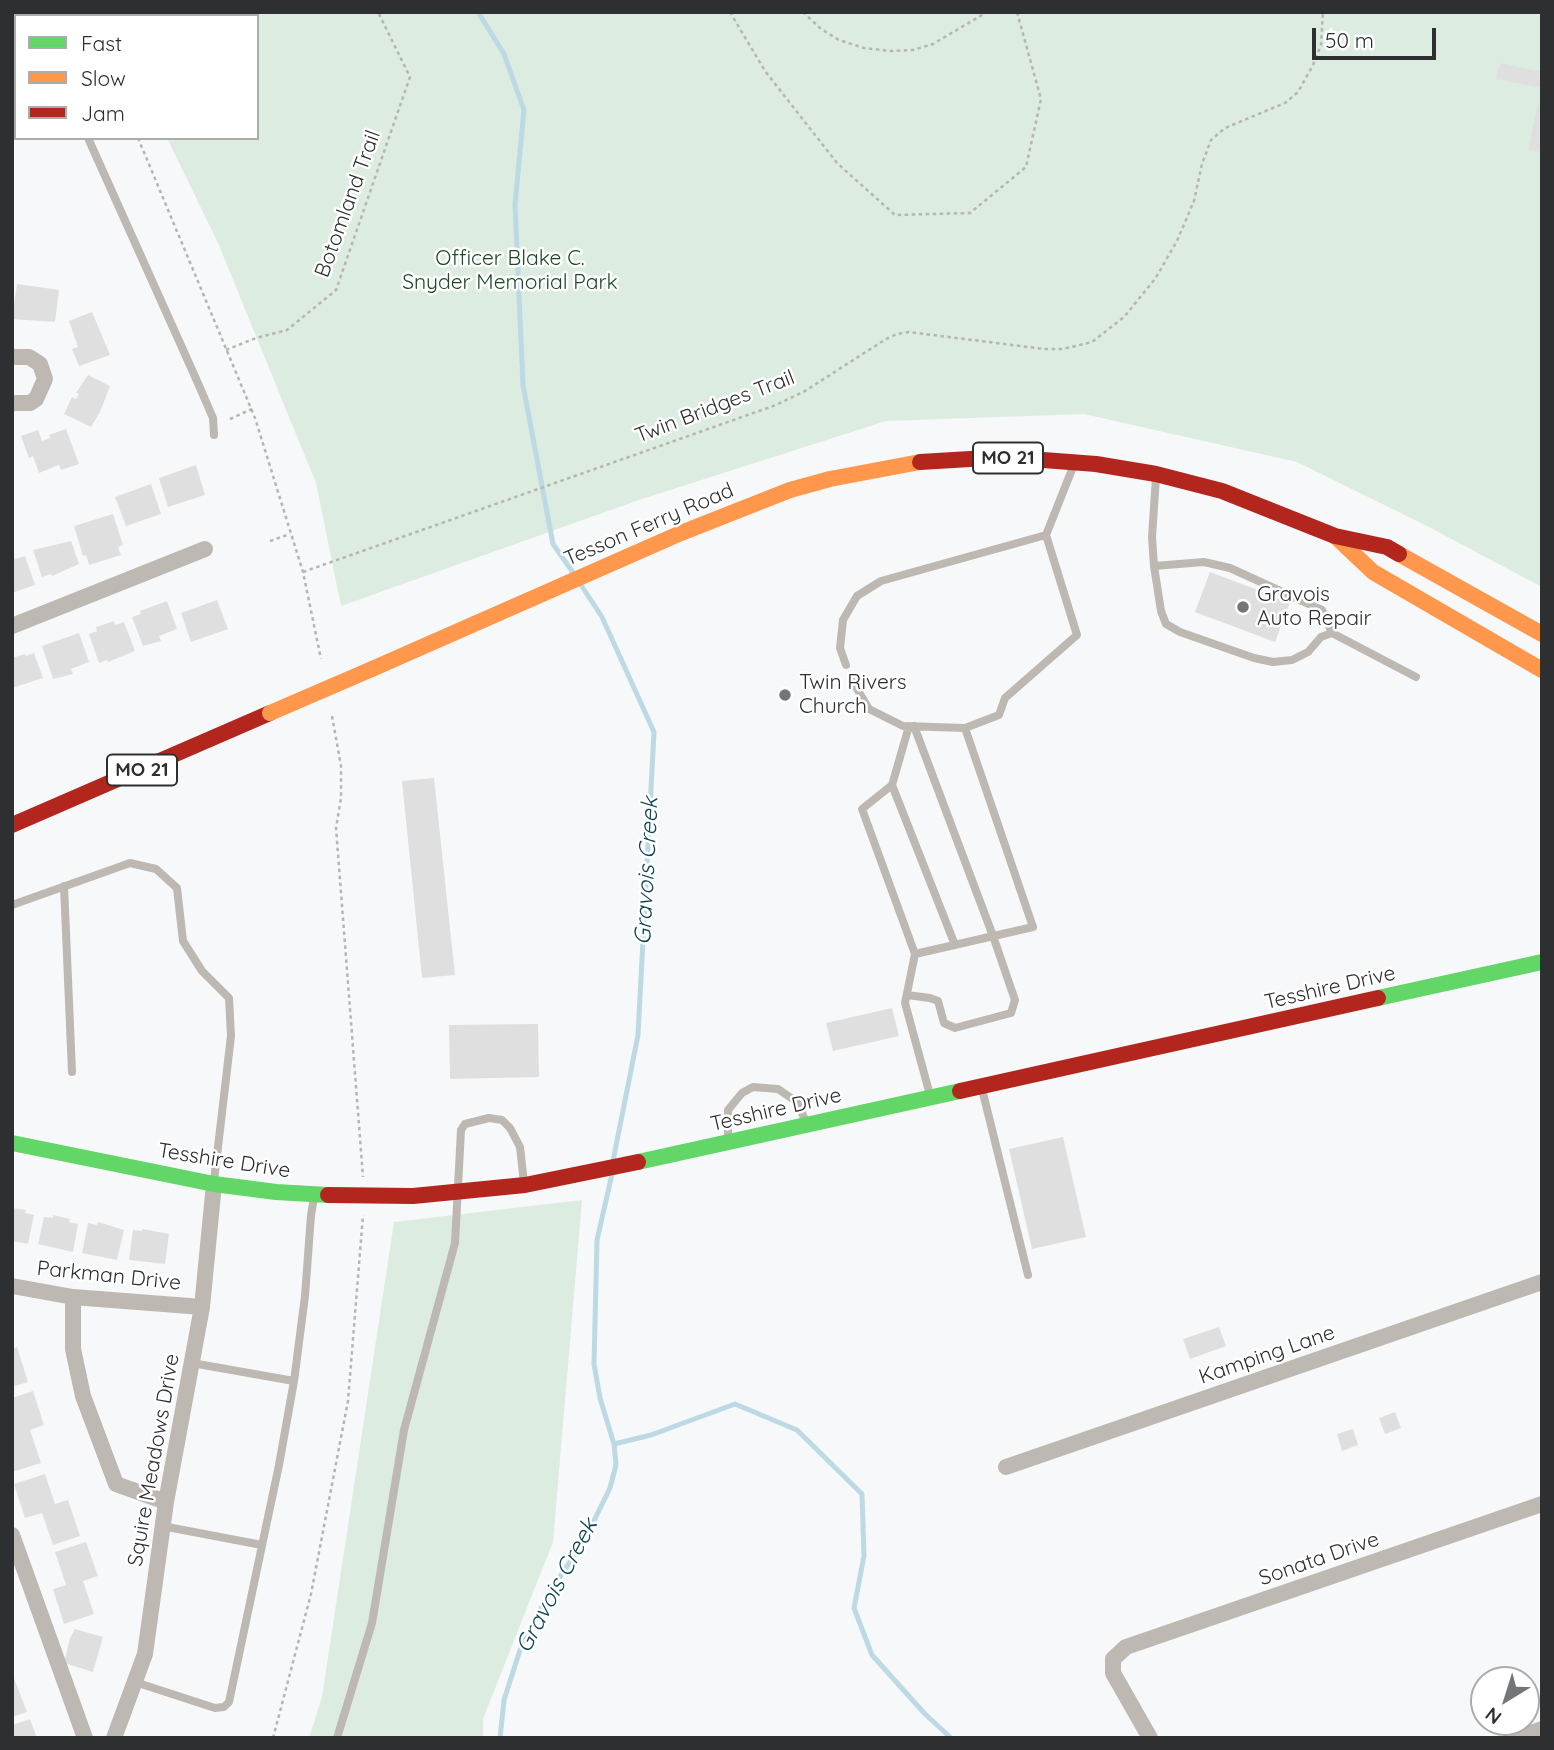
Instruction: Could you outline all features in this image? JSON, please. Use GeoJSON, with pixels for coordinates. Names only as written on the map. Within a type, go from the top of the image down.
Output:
{"type":"FeatureCollection","features":[{"type":"Feature","properties":{"kind":"main road","name":"Tesson Ferry Road"},"geometry":{"type":"LineString","coordinates":[[12,825],[681,534],[790,490],[883,468],[1004,457],[1076,461],[1156,474],[1259,504],[1335,536],[1387,547],[1542,634]]}},
{"type":"Feature","properties":{"kind":"main road","name":"Tesson Ferry Road"},"geometry":{"type":"LineString","coordinates":[[1335,536],[1373,572],[1542,670]]}},
{"type":"Feature","properties":{"kind":"main road","name":"Tesshire Drive"},"geometry":{"type":"LineString","coordinates":[[12,1143],[214,1184],[315,1195],[413,1196],[458,1193],[587,1174],[1542,962]]}},
{"type":"Feature","properties":{"kind":"street"},"geometry":{"type":"LineString","coordinates":[[12,357],[29,357],[40,364],[45,379],[36,399],[30,403],[12,403]]}},
{"type":"Feature","properties":{"kind":"street"},"geometry":{"type":"LineString","coordinates":[[12,626],[205,549]]}},
{"type":"Feature","properties":{"kind":"street","name":"Squire Meadows Drive"},"geometry":{"type":"LineString","coordinates":[[114,1738],[145,1654],[162,1526],[202,1307],[214,1184]]}},
{"type":"Feature","properties":{"kind":"street","name":"Kamping Lane"},"geometry":{"type":"LineString","coordinates":[[1006,1467],[1542,1282]]}},
{"type":"Feature","properties":{"kind":"street","name":"Parkman Drive"},"geometry":{"type":"LineString","coordinates":[[12,1286],[74,1297],[202,1307]]}},
{"type":"Feature","properties":{"kind":"street"},"geometry":{"type":"LineString","coordinates":[[74,1297],[73,1349],[83,1396],[116,1484],[166,1502]]}},
{"type":"Feature","properties":{"kind":"street","name":"Sonata Drive"},"geometry":{"type":"LineString","coordinates":[[1150,1738],[1113,1672],[1113,1659],[1126,1647],[1542,1504]]}},
{"type":"Feature","properties":{"kind":"street"},"geometry":{"type":"LineString","coordinates":[[12,1535],[85,1738]]}},
{"type":"Feature","properties":{"kind":"street"},"geometry":{"type":"LineString","coordinates":[[1517,1738],[1542,1729]]}},
{"type":"Feature","properties":{"kind":"lane"},"geometry":{"type":"LineString","coordinates":[[89,140],[197,381],[212,418],[214,435]]}},
{"type":"Feature","properties":{"kind":"lane"},"geometry":{"type":"LineString","coordinates":[[853,682],[869,709],[909,726],[965,728],[999,715],[1005,698],[1077,635],[1046,536],[1076,461]]}},
{"type":"Feature","properties":{"kind":"lane"},"geometry":{"type":"LineString","coordinates":[[1156,474],[1152,537],[1161,611],[1166,624],[1180,632],[1273,662],[1292,660],[1308,652],[1321,637],[1332,633]]}},
{"type":"Feature","properties":{"kind":"lane"},"geometry":{"type":"LineString","coordinates":[[846,665],[840,648],[843,620],[857,596],[881,581],[1046,536]]}},
{"type":"Feature","properties":{"kind":"lane"},"geometry":{"type":"LineString","coordinates":[[1154,566],[1204,562],[1230,568],[1322,610],[1332,633],[1416,677]]}},
{"type":"Feature","properties":{"kind":"lane"},"geometry":{"type":"LineString","coordinates":[[909,726],[892,785],[862,809],[915,954],[905,1003],[931,1097]]}},
{"type":"Feature","properties":{"kind":"lane"},"geometry":{"type":"LineString","coordinates":[[906,995],[938,1001],[944,1023],[955,1028],[1011,1013],[1015,1000],[993,936],[909,726]]}},
{"type":"Feature","properties":{"kind":"lane"},"geometry":{"type":"LineString","coordinates":[[915,954],[1033,927],[965,728]]}},
{"type":"Feature","properties":{"kind":"lane"},"geometry":{"type":"LineString","coordinates":[[892,785],[955,945]]}},
{"type":"Feature","properties":{"kind":"lane"},"geometry":{"type":"LineString","coordinates":[[12,905],[130,863],[156,869],[177,888],[183,941],[202,971],[229,998],[231,1035],[214,1184]]}},
{"type":"Feature","properties":{"kind":"lane"},"geometry":{"type":"LineString","coordinates":[[64,886],[72,1072]]}},
{"type":"Feature","properties":{"kind":"lane"},"geometry":{"type":"LineString","coordinates":[[982,1086],[1028,1275]]}},
{"type":"Feature","properties":{"kind":"lane"},"geometry":{"type":"LineString","coordinates":[[727,1143],[728,1110],[742,1093],[753,1087],[778,1089],[797,1102],[807,1125]]}},
{"type":"Feature","properties":{"kind":"lane"},"geometry":{"type":"LineString","coordinates":[[337,1738],[372,1623],[404,1430],[455,1243],[461,1130],[465,1124],[489,1118],[502,1120],[515,1135],[520,1147],[525,1185]]}},
{"type":"Feature","properties":{"kind":"lane"},"geometry":{"type":"LineString","coordinates":[[134,1682],[215,1707],[224,1707],[229,1702],[294,1381],[315,1195]]}},
{"type":"Feature","properties":{"kind":"lane"},"geometry":{"type":"LineString","coordinates":[[191,1363],[294,1381]]}},
{"type":"Feature","properties":{"kind":"lane"},"geometry":{"type":"LineString","coordinates":[[162,1526],[262,1545]]}},
{"type":"Feature","properties":{"kind":"path","name":"Botomland Trail"},"geometry":{"type":"LineString","coordinates":[[226,350],[287,330],[336,290],[410,77],[378,12]]}},
{"type":"Feature","properties":{"kind":"path"},"geometry":{"type":"LineString","coordinates":[[730,12],[765,71],[837,163],[895,215],[970,213],[1026,167],[1041,99],[1017,12]]}},
{"type":"Feature","properties":{"kind":"path"},"geometry":{"type":"LineString","coordinates":[[803,12],[821,29],[839,40],[864,48],[890,51],[913,50],[933,44],[987,12]]}},
{"type":"Feature","properties":{"kind":"path","name":"Twin Bridges Trail"},"geometry":{"type":"LineString","coordinates":[[303,572],[776,405],[805,391],[886,339],[909,332],[1044,349],[1092,342],[1124,317],[1155,279],[1177,241],[1194,201],[1202,164],[1211,141],[1235,123],[1285,103],[1305,82],[1321,45],[1324,12]]}},
{"type":"Feature","properties":{"kind":"path"},"geometry":{"type":"LineString","coordinates":[[139,140],[251,409],[303,572],[321,659]]}},
{"type":"Feature","properties":{"kind":"path"},"geometry":{"type":"LineString","coordinates":[[230,419],[251,409]]}},
{"type":"Feature","properties":{"kind":"path"},"geometry":{"type":"LineString","coordinates":[[270,541],[291,534]]}},
{"type":"Feature","properties":{"kind":"path"},"geometry":{"type":"LineString","coordinates":[[332,716],[341,766],[341,798],[336,828],[363,1182]]}},
{"type":"Feature","properties":{"kind":"path"},"geometry":{"type":"LineString","coordinates":[[273,1738],[311,1594],[348,1401],[364,1209]]}},
{"type":"Feature","properties":{"kind":"green space","name":"Officer Blake C. Snyder Memorial Park"},"geometry":{"type":"Polygon","coordinates":[[[105,12],[1542,12],[1542,587],[1297,462],[1084,414],[886,421],[639,500],[341,606],[316,483],[218,243],[168,140],[259,140],[259,14],[105,12]]]}},
{"type":"Feature","properties":{"kind":"green space"},"geometry":{"type":"Polygon","coordinates":[[[582,1200],[553,1542],[483,1719],[483,1738],[309,1738],[322,1697],[394,1222],[582,1200]]]}},
{"type":"Feature","properties":{"kind":"building"},"geometry":{"type":"Polygon","coordinates":[[[1500,63],[1542,72],[1542,88],[1496,79],[1500,63]]]}},
{"type":"Feature","properties":{"kind":"building"},"geometry":{"type":"Polygon","coordinates":[[[1538,104],[1542,105],[1542,152],[1528,150],[1538,104]]]}},
{"type":"Feature","properties":{"kind":"building"},"geometry":{"type":"Polygon","coordinates":[[[17,284],[59,290],[55,322],[12,319],[17,284]]]}},
{"type":"Feature","properties":{"kind":"building"},"geometry":{"type":"Polygon","coordinates":[[[92,312],[110,355],[79,366],[72,349],[78,347],[69,321],[92,312]]]}},
{"type":"Feature","properties":{"kind":"building"},"geometry":{"type":"Polygon","coordinates":[[[88,375],[110,386],[91,427],[64,414],[72,397],[76,399],[79,394],[76,393],[88,375]]]}},
{"type":"Feature","properties":{"kind":"building"},"geometry":{"type":"Polygon","coordinates":[[[66,429],[79,464],[61,470],[59,465],[39,473],[33,456],[29,458],[21,436],[38,430],[42,441],[50,438],[49,435],[66,429]]]}},
{"type":"Feature","properties":{"kind":"building"},"geometry":{"type":"Polygon","coordinates":[[[196,465],[205,495],[168,507],[159,478],[196,465]]]}},
{"type":"Feature","properties":{"kind":"building"},"geometry":{"type":"Polygon","coordinates":[[[151,484],[161,514],[126,526],[115,497],[151,484]]]}},
{"type":"Feature","properties":{"kind":"building"},"geometry":{"type":"Polygon","coordinates":[[[113,514],[123,545],[118,547],[121,555],[89,565],[86,555],[83,556],[74,526],[113,514]]]}},
{"type":"Feature","properties":{"kind":"building"},"geometry":{"type":"Polygon","coordinates":[[[71,541],[79,564],[52,576],[42,577],[33,550],[71,541]]]}},
{"type":"Feature","properties":{"kind":"building"},"geometry":{"type":"Polygon","coordinates":[[[12,553],[15,559],[25,556],[35,585],[12,593],[12,553]]]}},
{"type":"Feature","properties":{"kind":"building","name":"Gravois Auto Repair"},"geometry":{"type":"Polygon","coordinates":[[[1210,572],[1290,602],[1275,642],[1195,612],[1210,572]]]}},
{"type":"Feature","properties":{"kind":"building"},"geometry":{"type":"Polygon","coordinates":[[[217,600],[228,629],[191,642],[181,613],[217,600]]]}},
{"type":"Feature","properties":{"kind":"building"},"geometry":{"type":"Polygon","coordinates":[[[167,601],[177,629],[159,636],[161,641],[143,646],[132,617],[141,614],[140,611],[167,601]]]}},
{"type":"Feature","properties":{"kind":"building"},"geometry":{"type":"Polygon","coordinates":[[[114,621],[115,625],[124,622],[135,651],[99,663],[89,634],[97,631],[96,627],[114,621]]]}},
{"type":"Feature","properties":{"kind":"building"},"geometry":{"type":"Polygon","coordinates":[[[79,633],[89,662],[71,669],[73,674],[53,679],[42,646],[79,633]]]}},
{"type":"Feature","properties":{"kind":"building"},"geometry":{"type":"Polygon","coordinates":[[[34,653],[43,678],[12,688],[12,658],[34,653]]]}},
{"type":"Feature","properties":{"kind":"building"},"geometry":{"type":"Polygon","coordinates":[[[434,778],[455,975],[422,978],[402,781],[434,778]]]}},
{"type":"Feature","properties":{"kind":"building"},"geometry":{"type":"Polygon","coordinates":[[[892,1008],[899,1036],[833,1051],[826,1023],[892,1008]]]}},
{"type":"Feature","properties":{"kind":"building"},"geometry":{"type":"Polygon","coordinates":[[[538,1024],[539,1077],[450,1079],[449,1025],[538,1024]]]}},
{"type":"Feature","properties":{"kind":"building"},"geometry":{"type":"Polygon","coordinates":[[[1063,1137],[1086,1237],[1032,1249],[1009,1149],[1063,1137]]]}},
{"type":"Feature","properties":{"kind":"building"},"geometry":{"type":"Polygon","coordinates":[[[12,1208],[26,1210],[25,1213],[34,1215],[28,1244],[12,1241],[12,1208]]]}},
{"type":"Feature","properties":{"kind":"building"},"geometry":{"type":"Polygon","coordinates":[[[53,1215],[78,1224],[73,1252],[38,1244],[44,1217],[53,1218],[53,1215]]]}},
{"type":"Feature","properties":{"kind":"building"},"geometry":{"type":"Polygon","coordinates":[[[98,1222],[124,1230],[117,1260],[82,1253],[88,1223],[97,1225],[98,1222]]]}},
{"type":"Feature","properties":{"kind":"building"},"geometry":{"type":"Polygon","coordinates":[[[133,1230],[169,1234],[165,1264],[129,1260],[133,1230]]]}},
{"type":"Feature","properties":{"kind":"building"},"geometry":{"type":"Polygon","coordinates":[[[1219,1327],[1226,1346],[1190,1359],[1183,1339],[1219,1327]]]}},
{"type":"Feature","properties":{"kind":"building"},"geometry":{"type":"Polygon","coordinates":[[[17,1347],[28,1382],[12,1387],[12,1349],[17,1347]]]}},
{"type":"Feature","properties":{"kind":"building"},"geometry":{"type":"Polygon","coordinates":[[[33,1391],[44,1425],[30,1430],[41,1463],[12,1472],[12,1398],[33,1391]]]}},
{"type":"Feature","properties":{"kind":"building"},"geometry":{"type":"Polygon","coordinates":[[[1395,1412],[1401,1428],[1385,1434],[1379,1418],[1395,1412]]]}},
{"type":"Feature","properties":{"kind":"building"},"geometry":{"type":"Polygon","coordinates":[[[1353,1429],[1358,1445],[1342,1451],[1337,1434],[1353,1429]]]}},
{"type":"Feature","properties":{"kind":"building"},"geometry":{"type":"Polygon","coordinates":[[[45,1474],[55,1504],[68,1500],[80,1536],[53,1545],[42,1513],[25,1518],[14,1484],[45,1474]]]}},
{"type":"Feature","properties":{"kind":"building"},"geometry":{"type":"Polygon","coordinates":[[[86,1542],[98,1576],[83,1581],[94,1614],[64,1624],[53,1589],[66,1585],[55,1552],[86,1542]]]}},
{"type":"Feature","properties":{"kind":"building"},"geometry":{"type":"Polygon","coordinates":[[[75,1629],[103,1637],[93,1672],[64,1663],[75,1629]]]}},
{"type":"Feature","properties":{"kind":"building"},"geometry":{"type":"Polygon","coordinates":[[[12,1673],[27,1712],[12,1717],[12,1673]]]}},
{"type":"Feature","properties":{"kind":"building"},"geometry":{"type":"Polygon","coordinates":[[[30,1719],[37,1738],[12,1738],[12,1725],[30,1719]]]}},
{"type":"Feature","properties":{"kind":"waterway","name":"Gravois Creek"},"geometry":{"type":"LineString","coordinates":[[478,12],[504,54],[524,110],[515,204],[523,385],[553,544],[572,571]]}},
{"type":"Feature","properties":{"kind":"waterway","name":"Gravois Creek"},"geometry":{"type":"LineString","coordinates":[[581,585],[602,617],[654,732],[638,1035],[613,1161]]}},
{"type":"Feature","properties":{"kind":"waterway","name":"Gravois Creek"},"geometry":{"type":"LineString","coordinates":[[500,1738],[504,1700],[521,1647],[548,1595],[585,1539],[610,1488],[616,1465],[614,1444],[600,1398],[594,1364],[597,1240],[612,1174]]}},
{"type":"Feature","properties":{"kind":"waterway"},"geometry":{"type":"LineString","coordinates":[[614,1444],[651,1435],[735,1404],[797,1430],[862,1494],[864,1556],[854,1608],[872,1655],[925,1714],[951,1738]]}},
{"type":"Feature","properties":{"kind":"traffic: fast"},"geometry":{"type":"LineString","coordinates":[[1378,998],[1542,962]]}},
{"type":"Feature","properties":{"kind":"traffic: fast"},"geometry":{"type":"LineString","coordinates":[[638,1162],[960,1091]]}},
{"type":"Feature","properties":{"kind":"traffic: fast"},"geometry":{"type":"LineString","coordinates":[[12,1143],[214,1184],[328,1195]]}},
{"type":"Feature","properties":{"kind":"traffic: slow"},"geometry":{"type":"LineString","coordinates":[[372,669],[681,533],[790,490],[830,479],[920,462]]}},
{"type":"Feature","properties":{"kind":"traffic: slow"},"geometry":{"type":"LineString","coordinates":[[1336,537],[1373,572],[1542,670]]}},
{"type":"Feature","properties":{"kind":"traffic: slow"},"geometry":{"type":"LineString","coordinates":[[1399,554],[1542,634]]}},
{"type":"Feature","properties":{"kind":"traffic: slow"},"geometry":{"type":"LineString","coordinates":[[270,713],[372,669]]}},
{"type":"Feature","properties":{"kind":"traffic: jam"},"geometry":{"type":"LineString","coordinates":[[920,462],[1004,457],[1096,464],[1156,474],[1222,491],[1335,536],[1387,547],[1399,554]]}},
{"type":"Feature","properties":{"kind":"traffic: jam"},"geometry":{"type":"LineString","coordinates":[[12,825],[270,713]]}},
{"type":"Feature","properties":{"kind":"traffic: jam"},"geometry":{"type":"LineString","coordinates":[[960,1091],[1378,998]]}},
{"type":"Feature","properties":{"kind":"traffic: jam"},"geometry":{"type":"LineString","coordinates":[[328,1195],[413,1196],[525,1185],[638,1162]]}},
{"type":"Feature","properties":{"kind":"place","name":"Gravois Auto Repair"},"geometry":{"type":"Point","coordinates":[1243,607]}},
{"type":"Feature","properties":{"kind":"place","name":"Twin Rivers Church"},"geometry":{"type":"Point","coordinates":[785,695]}}]}
